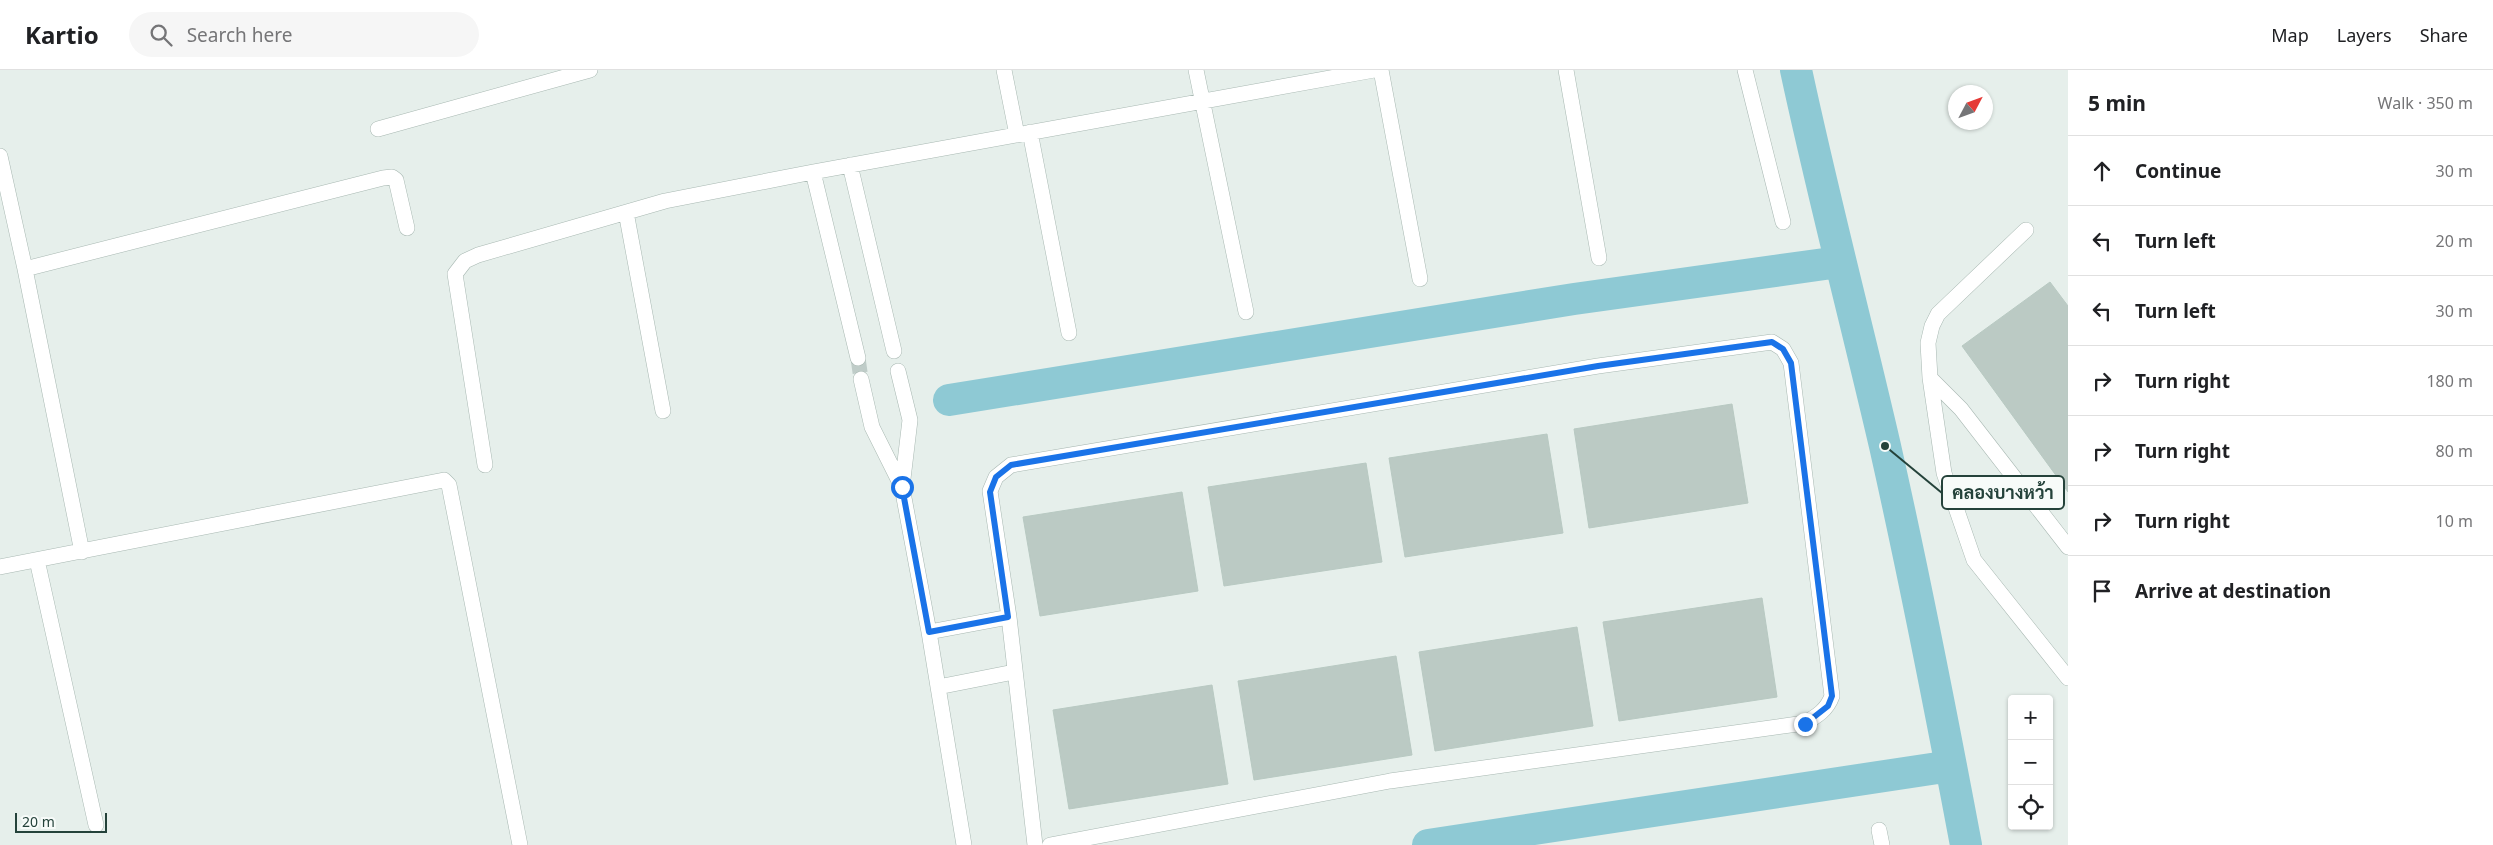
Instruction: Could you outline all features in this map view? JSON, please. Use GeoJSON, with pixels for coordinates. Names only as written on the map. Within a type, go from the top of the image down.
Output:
{"type":"FeatureCollection","features":[{"type":"Feature","properties":{"kind":"street"},"geometry":{"type":"LineString","coordinates":[[378,129],[590,70]]}},
{"type":"Feature","properties":{"kind":"street"},"geometry":{"type":"LineString","coordinates":[[1004,70],[1024,134],[1070,333]]}},
{"type":"Feature","properties":{"kind":"street"},"geometry":{"type":"LineString","coordinates":[[1196,70],[1246,312]]}},
{"type":"Feature","properties":{"kind":"street"},"geometry":{"type":"LineString","coordinates":[[486,465],[455,274],[465,261],[478,255],[665,201],[850,165],[1374,70]]}},
{"type":"Feature","properties":{"kind":"street"},"geometry":{"type":"LineString","coordinates":[[1381,70],[1420,279]]}},
{"type":"Feature","properties":{"kind":"street"},"geometry":{"type":"LineString","coordinates":[[1566,70],[1599,258]]}},
{"type":"Feature","properties":{"kind":"street"},"geometry":{"type":"LineString","coordinates":[[1745,70],[1783,222]]}},
{"type":"Feature","properties":{"kind":"street"},"geometry":{"type":"LineString","coordinates":[[0,156],[25,269],[82,552]]}},
{"type":"Feature","properties":{"kind":"street"},"geometry":{"type":"LineString","coordinates":[[850,165],[894,351]]}},
{"type":"Feature","properties":{"kind":"street"},"geometry":{"type":"LineString","coordinates":[[813,172],[858,358]]}},
{"type":"Feature","properties":{"kind":"street"},"geometry":{"type":"LineString","coordinates":[[25,269],[392,177],[396,180],[406,228]]}},
{"type":"Feature","properties":{"kind":"street"},"geometry":{"type":"LineString","coordinates":[[626,212],[663,411]]}},
{"type":"Feature","properties":{"kind":"street"},"geometry":{"type":"LineString","coordinates":[[2026,230],[1938,314],[1932,326],[1928,343],[1930,378],[1944,473],[1974,560],[2068,678]]}},
{"type":"Feature","properties":{"kind":"street"},"geometry":{"type":"LineString","coordinates":[[1035,845],[1008,617],[990,492],[996,477],[1011,465],[1598,366],[1772,342],[1783,349],[1791,363],[1832,696],[1828,706],[1818,716],[1805,724],[1390,781],[1050,845]]}},
{"type":"Feature","properties":{"kind":"street"},"geometry":{"type":"LineString","coordinates":[[898,371],[910,420],[902,487]]}},
{"type":"Feature","properties":{"kind":"street"},"geometry":{"type":"LineString","coordinates":[[1930,378],[1961,409],[2068,547]]}},
{"type":"Feature","properties":{"kind":"street"},"geometry":{"type":"LineString","coordinates":[[861,379],[872,427],[902,487],[929,632],[964,845]]}},
{"type":"Feature","properties":{"kind":"street"},"geometry":{"type":"LineString","coordinates":[[0,567],[444,480],[449,485],[520,845]]}},
{"type":"Feature","properties":{"kind":"street"},"geometry":{"type":"LineString","coordinates":[[36,560],[96,825]]}},
{"type":"Feature","properties":{"kind":"street"},"geometry":{"type":"LineString","coordinates":[[929,632],[1008,617]]}},
{"type":"Feature","properties":{"kind":"street"},"geometry":{"type":"LineString","coordinates":[[938,687],[1014,672]]}},
{"type":"Feature","properties":{"kind":"street"},"geometry":{"type":"LineString","coordinates":[[1879,830],[1882,845]]}},
{"type":"Feature","properties":{"kind":"building"},"geometry":{"type":"Polygon","coordinates":[[[2050,282],[2068,306],[2068,492],[1962,346],[2050,282]]]}},
{"type":"Feature","properties":{"kind":"building"},"geometry":{"type":"Polygon","coordinates":[[[1732,404],[1748,503],[1589,528],[1574,429],[1732,404]]]}},
{"type":"Feature","properties":{"kind":"building"},"geometry":{"type":"Polygon","coordinates":[[[1547,434],[1563,533],[1405,557],[1389,458],[1547,434]]]}},
{"type":"Feature","properties":{"kind":"building"},"geometry":{"type":"Polygon","coordinates":[[[1366,463],[1382,562],[1224,586],[1208,487],[1366,463]]]}},
{"type":"Feature","properties":{"kind":"building"},"geometry":{"type":"Polygon","coordinates":[[[1182,492],[1198,591],[1040,616],[1023,517],[1182,492]]]}},
{"type":"Feature","properties":{"kind":"building"},"geometry":{"type":"Polygon","coordinates":[[[1762,598],[1777,697],[1619,721],[1603,622],[1762,598]]]}},
{"type":"Feature","properties":{"kind":"building"},"geometry":{"type":"Polygon","coordinates":[[[1577,627],[1593,726],[1435,751],[1419,652],[1577,627]]]}},
{"type":"Feature","properties":{"kind":"building"},"geometry":{"type":"Polygon","coordinates":[[[1396,656],[1412,755],[1254,780],[1238,681],[1396,656]]]}},
{"type":"Feature","properties":{"kind":"building"},"geometry":{"type":"Polygon","coordinates":[[[1212,685],[1228,784],[1069,809],[1053,710],[1212,685]]]}},
{"type":"Feature","properties":{"kind":"waterway"},"geometry":{"type":"LineString","coordinates":[[1796,70],[1896,496],[1966,845]]}},
{"type":"Feature","properties":{"kind":"waterway"},"geometry":{"type":"LineString","coordinates":[[949,400],[1574,299],[1839,262]]}},
{"type":"Feature","properties":{"kind":"waterway"},"geometry":{"type":"LineString","coordinates":[[1428,845],[1951,766]]}},
{"type":"Feature","properties":{"kind":"tunnel"},"geometry":{"type":"LineString","coordinates":[[858,358],[861,379]]}},
{"type":"Feature","properties":{"kind":"place","name":"คลองบางหว้า"},"geometry":{"type":"Point","coordinates":[1885,446]}},
{"type":"Feature","properties":{"kind":"route"},"geometry":{"type":"LineString","coordinates":[[902,487],[929,632],[1008,617],[990,492],[996,477],[1011,465],[1598,366],[1772,342],[1788,354],[1791,363],[1832,696],[1828,706],[1818,716],[1805,724]]}}]}
